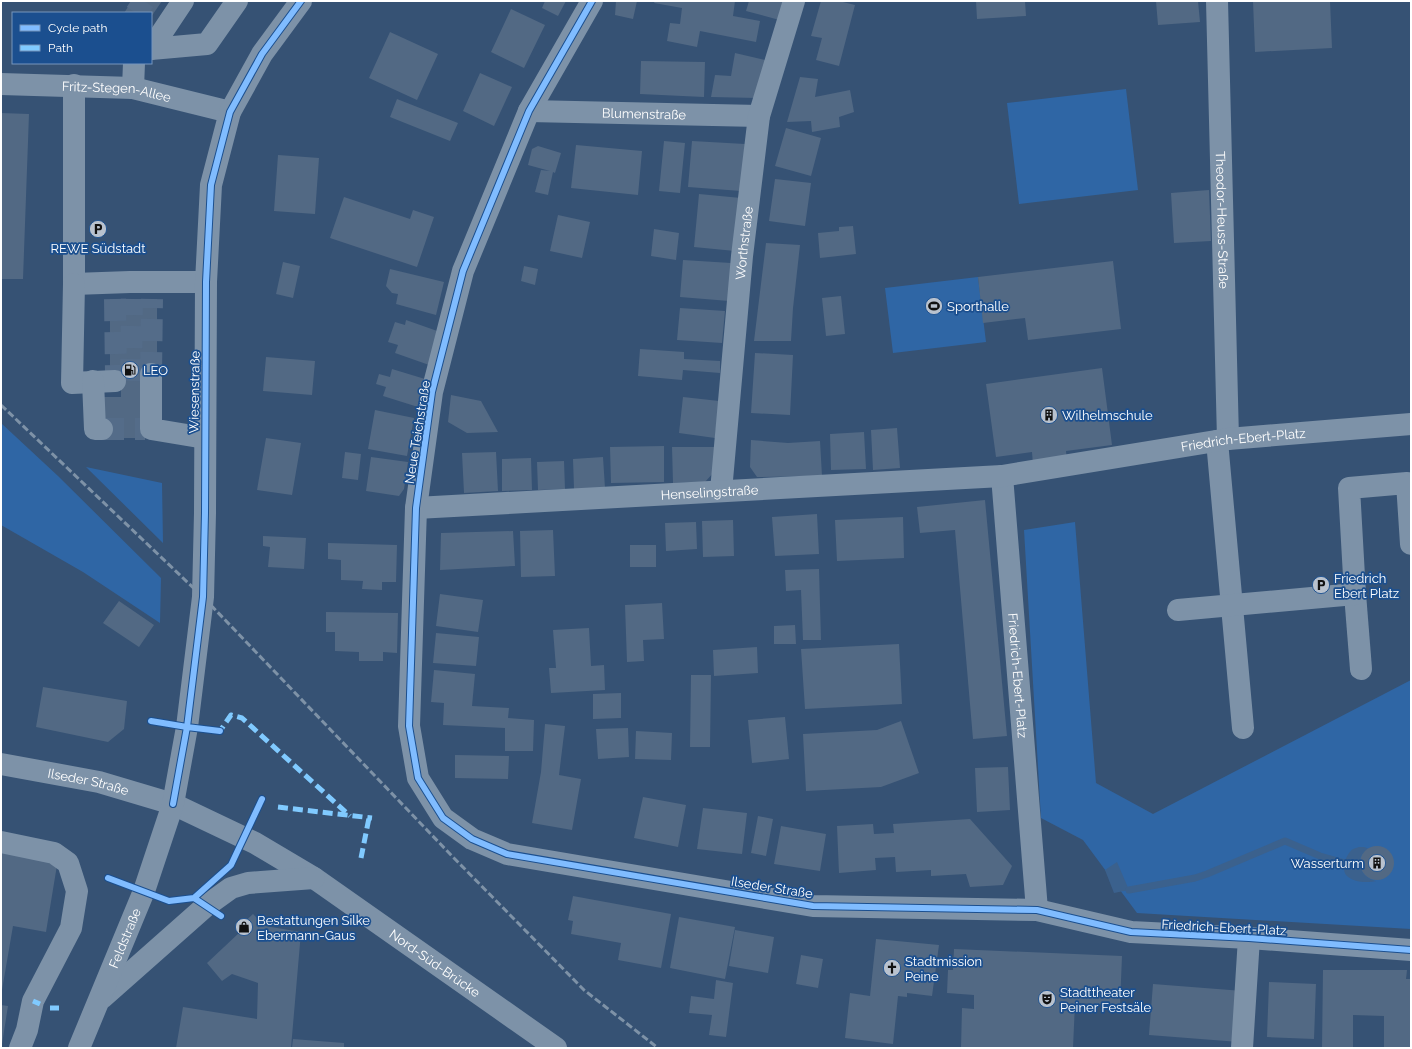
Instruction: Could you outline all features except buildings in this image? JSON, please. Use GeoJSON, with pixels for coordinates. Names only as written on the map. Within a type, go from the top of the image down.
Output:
{"type":"FeatureCollection","features":[{"type":"Feature","properties":{"kind":"street"},"geometry":{"type":"LineString","coordinates":[[152,48],[183,1]]}},
{"type":"Feature","properties":{"kind":"street"},"geometry":{"type":"LineString","coordinates":[[152,49],[207,44],[238,1]]}},
{"type":"Feature","properties":{"kind":"street","name":"Wiesenstraße"},"geometry":{"type":"LineString","coordinates":[[173,804],[187,727],[204,597],[206,282],[211,185],[230,112],[262,54],[301,1]]}},
{"type":"Feature","properties":{"kind":"street","name":"Neue Teichstraße"},"geometry":{"type":"LineString","coordinates":[[507,854],[472,839],[443,818],[418,778],[408,726],[416,508],[432,392],[464,271],[530,111],[592,1]]}},
{"type":"Feature","properties":{"kind":"street","name":"Worthstraße"},"geometry":{"type":"LineString","coordinates":[[721,491],[742,256],[759,116],[794,1]]}},
{"type":"Feature","properties":{"kind":"street","name":"Theodor-Heuss-Straße"},"geometry":{"type":"LineString","coordinates":[[1217,1],[1223,440],[1232,606],[1243,728]]}},
{"type":"Feature","properties":{"kind":"street"},"geometry":{"type":"LineString","coordinates":[[133,88],[134,64]]}},
{"type":"Feature","properties":{"kind":"street","name":"Fritz-Stegen-Allee"},"geometry":{"type":"LineString","coordinates":[[1,84],[133,88],[230,112]]}},
{"type":"Feature","properties":{"kind":"street"},"geometry":{"type":"LineString","coordinates":[[74,86],[74,284],[72,383],[117,379]]}},
{"type":"Feature","properties":{"kind":"street","name":"Blumenstraße"},"geometry":{"type":"LineString","coordinates":[[530,111],[759,116]]}},
{"type":"Feature","properties":{"kind":"street"},"geometry":{"type":"LineString","coordinates":[[74,284],[133,291],[206,282]]}},
{"type":"Feature","properties":{"kind":"street"},"geometry":{"type":"LineString","coordinates":[[148,379],[148,429],[205,438]]}},
{"type":"Feature","properties":{"kind":"street"},"geometry":{"type":"LineString","coordinates":[[93,381],[95,429],[102,429]]}},
{"type":"Feature","properties":{"kind":"street","name":"Friedrich-Ebert-Platz"},"geometry":{"type":"LineString","coordinates":[[1411,424],[1223,440],[1002,476],[1037,910],[1131,932],[1249,938],[1411,950]]}},
{"type":"Feature","properties":{"kind":"street","name":"Henselingstraße"},"geometry":{"type":"LineString","coordinates":[[416,508],[1002,476]]}},
{"type":"Feature","properties":{"kind":"street"},"geometry":{"type":"LineString","coordinates":[[1361,669],[1349,488],[1407,483],[1411,544]]}},
{"type":"Feature","properties":{"kind":"street"},"geometry":{"type":"LineString","coordinates":[[1178,610],[1355,594]]}},
{"type":"Feature","properties":{"kind":"street","name":"Ilseder Straße"},"geometry":{"type":"LineString","coordinates":[[1,764],[99,782],[173,804],[255,843],[314,878]]}},
{"type":"Feature","properties":{"kind":"street","name":"Feldstraße"},"geometry":{"type":"LineString","coordinates":[[79,1048],[144,891],[173,804]]}},
{"type":"Feature","properties":{"kind":"street"},"geometry":{"type":"LineString","coordinates":[[1,842],[54,852],[62,857],[72,870],[77,891],[71,928],[33,1001],[20,1048]]}},
{"type":"Feature","properties":{"kind":"street","name":"Ilseder Straße"},"geometry":{"type":"LineString","coordinates":[[507,854],[813,906],[1037,910]]}},
{"type":"Feature","properties":{"kind":"street"},"geometry":{"type":"LineString","coordinates":[[98,1002],[206,906],[231,888],[248,884],[314,878]]}},
{"type":"Feature","properties":{"kind":"street","name":"Nord-Süd-Brücke"},"geometry":{"type":"LineString","coordinates":[[314,878],[423,953],[556,1048]]}},
{"type":"Feature","properties":{"kind":"street"},"geometry":{"type":"LineString","coordinates":[[1242,1048],[1249,938]]}},
{"type":"Feature","properties":{"kind":"shaded area"},"geometry":{"type":"Polygon","coordinates":[[[1126,89],[1138,190],[1019,204],[1007,103],[1126,89]]]}},
{"type":"Feature","properties":{"kind":"shaded area","name":"Sporthalle"},"geometry":{"type":"Polygon","coordinates":[[[978,277],[986,342],[893,353],[885,288],[978,277]]]}},
{"type":"Feature","properties":{"kind":"shaded area"},"geometry":{"type":"Polygon","coordinates":[[[1,423],[58,476],[161,578],[160,623],[83,572],[1,525],[1,423]]]}},
{"type":"Feature","properties":{"kind":"shaded area"},"geometry":{"type":"Polygon","coordinates":[[[86,467],[162,483],[163,543],[86,467]]]}},
{"type":"Feature","properties":{"kind":"shaded area"},"geometry":{"type":"Polygon","coordinates":[[[1075,522],[1096,783],[1153,814],[1411,680],[1411,929],[1137,913],[1083,840],[1041,818],[1024,530],[1075,522]]]}},
{"type":"Feature","properties":{"kind":"shaded area"},"geometry":{"type":"Polygon","coordinates":[[[1359,847],[1369,849],[1361,857],[1360,867],[1362,871],[1370,879],[1376,881],[1356,881],[1346,875],[1344,865],[1346,858],[1350,851],[1359,847]]]}},
{"type":"Feature","properties":{"kind":"shaded area"},"geometry":{"type":"Polygon","coordinates":[[[1117,862],[1129,890],[1114,893],[1105,870],[1117,862]]]}},
{"type":"Feature","properties":{"kind":"waterway"},"geometry":{"type":"LineString","coordinates":[[1129,890],[1195,878],[1285,841],[1320,856],[1345,863]]}},
{"type":"Feature","properties":{"kind":"tunnel"},"geometry":{"type":"LineString","coordinates":[[137,12],[144,1]]}},
{"type":"Feature","properties":{"kind":"tunnel"},"geometry":{"type":"LineString","coordinates":[[115,299],[116,374]]}},
{"type":"Feature","properties":{"kind":"tunnel"},"geometry":{"type":"LineString","coordinates":[[131,381],[132,299]]}},
{"type":"Feature","properties":{"kind":"tunnel"},"geometry":{"type":"LineString","coordinates":[[151,374],[152,299]]}},
{"type":"Feature","properties":{"kind":"tunnel"},"geometry":{"type":"LineString","coordinates":[[102,429],[145,429]]}},
{"type":"Feature","properties":{"kind":"railway"},"geometry":{"type":"LineString","coordinates":[[1,405],[203,597],[451,855],[584,990],[658,1048]]}},
{"type":"Feature","properties":{"kind":"marked path"},"geometry":{"type":"LineString","coordinates":[[216,730],[220,731],[231,715],[242,718],[350,816]]}},
{"type":"Feature","properties":{"kind":"marked path"},"geometry":{"type":"LineString","coordinates":[[278,807],[372,818]]}},
{"type":"Feature","properties":{"kind":"marked path"},"geometry":{"type":"LineString","coordinates":[[361,858],[369,818]]}},
{"type":"Feature","properties":{"kind":"marked path"},"geometry":{"type":"LineString","coordinates":[[33,1001],[40,1004]]}},
{"type":"Feature","properties":{"kind":"marked path"},"geometry":{"type":"LineString","coordinates":[[50,1008],[59,1008]]}},
{"type":"Feature","properties":{"kind":"cycle path"},"geometry":{"type":"LineString","coordinates":[[173,804],[187,727],[203,597],[206,282],[211,185],[230,112],[262,54],[301,1]]}},
{"type":"Feature","properties":{"kind":"cycle path"},"geometry":{"type":"LineString","coordinates":[[592,1],[529,111],[463,271],[432,392],[416,508],[409,726],[418,778],[443,818],[472,839],[507,854],[813,906],[1037,910],[1131,932],[1249,938],[1411,950]]}},
{"type":"Feature","properties":{"kind":"cycle path"},"geometry":{"type":"LineString","coordinates":[[151,721],[220,731]]}},
{"type":"Feature","properties":{"kind":"cycle path"},"geometry":{"type":"LineString","coordinates":[[194,898],[231,865],[262,799]]}},
{"type":"Feature","properties":{"kind":"cycle path"},"geometry":{"type":"LineString","coordinates":[[108,878],[169,901],[194,898],[221,916]]}},
{"type":"Feature","properties":{"kind":"place","name":"REWE Südstadt"},"geometry":{"type":"Point","coordinates":[98,229]}},
{"type":"Feature","properties":{"kind":"place","name":"Sporthalle"},"geometry":{"type":"Point","coordinates":[934,306]}},
{"type":"Feature","properties":{"kind":"place","name":"LEO"},"geometry":{"type":"Point","coordinates":[130,370]}},
{"type":"Feature","properties":{"kind":"place","name":"Wilhelmschule"},"geometry":{"type":"Point","coordinates":[1049,415]}},
{"type":"Feature","properties":{"kind":"place","name":"Friedrich Ebert Platz"},"geometry":{"type":"Point","coordinates":[1321,585]}},
{"type":"Feature","properties":{"kind":"place","name":"Wasserturm"},"geometry":{"type":"Point","coordinates":[1377,863]}},
{"type":"Feature","properties":{"kind":"place","name":"Bestattungen Silke Ebermann-Gaus"},"geometry":{"type":"Point","coordinates":[244,927]}},
{"type":"Feature","properties":{"kind":"place","name":"Stadtmission Peine"},"geometry":{"type":"Point","coordinates":[892,968]}},
{"type":"Feature","properties":{"kind":"place","name":"Stadttheater Peiner Festsäle"},"geometry":{"type":"Point","coordinates":[1047,999]}}]}
